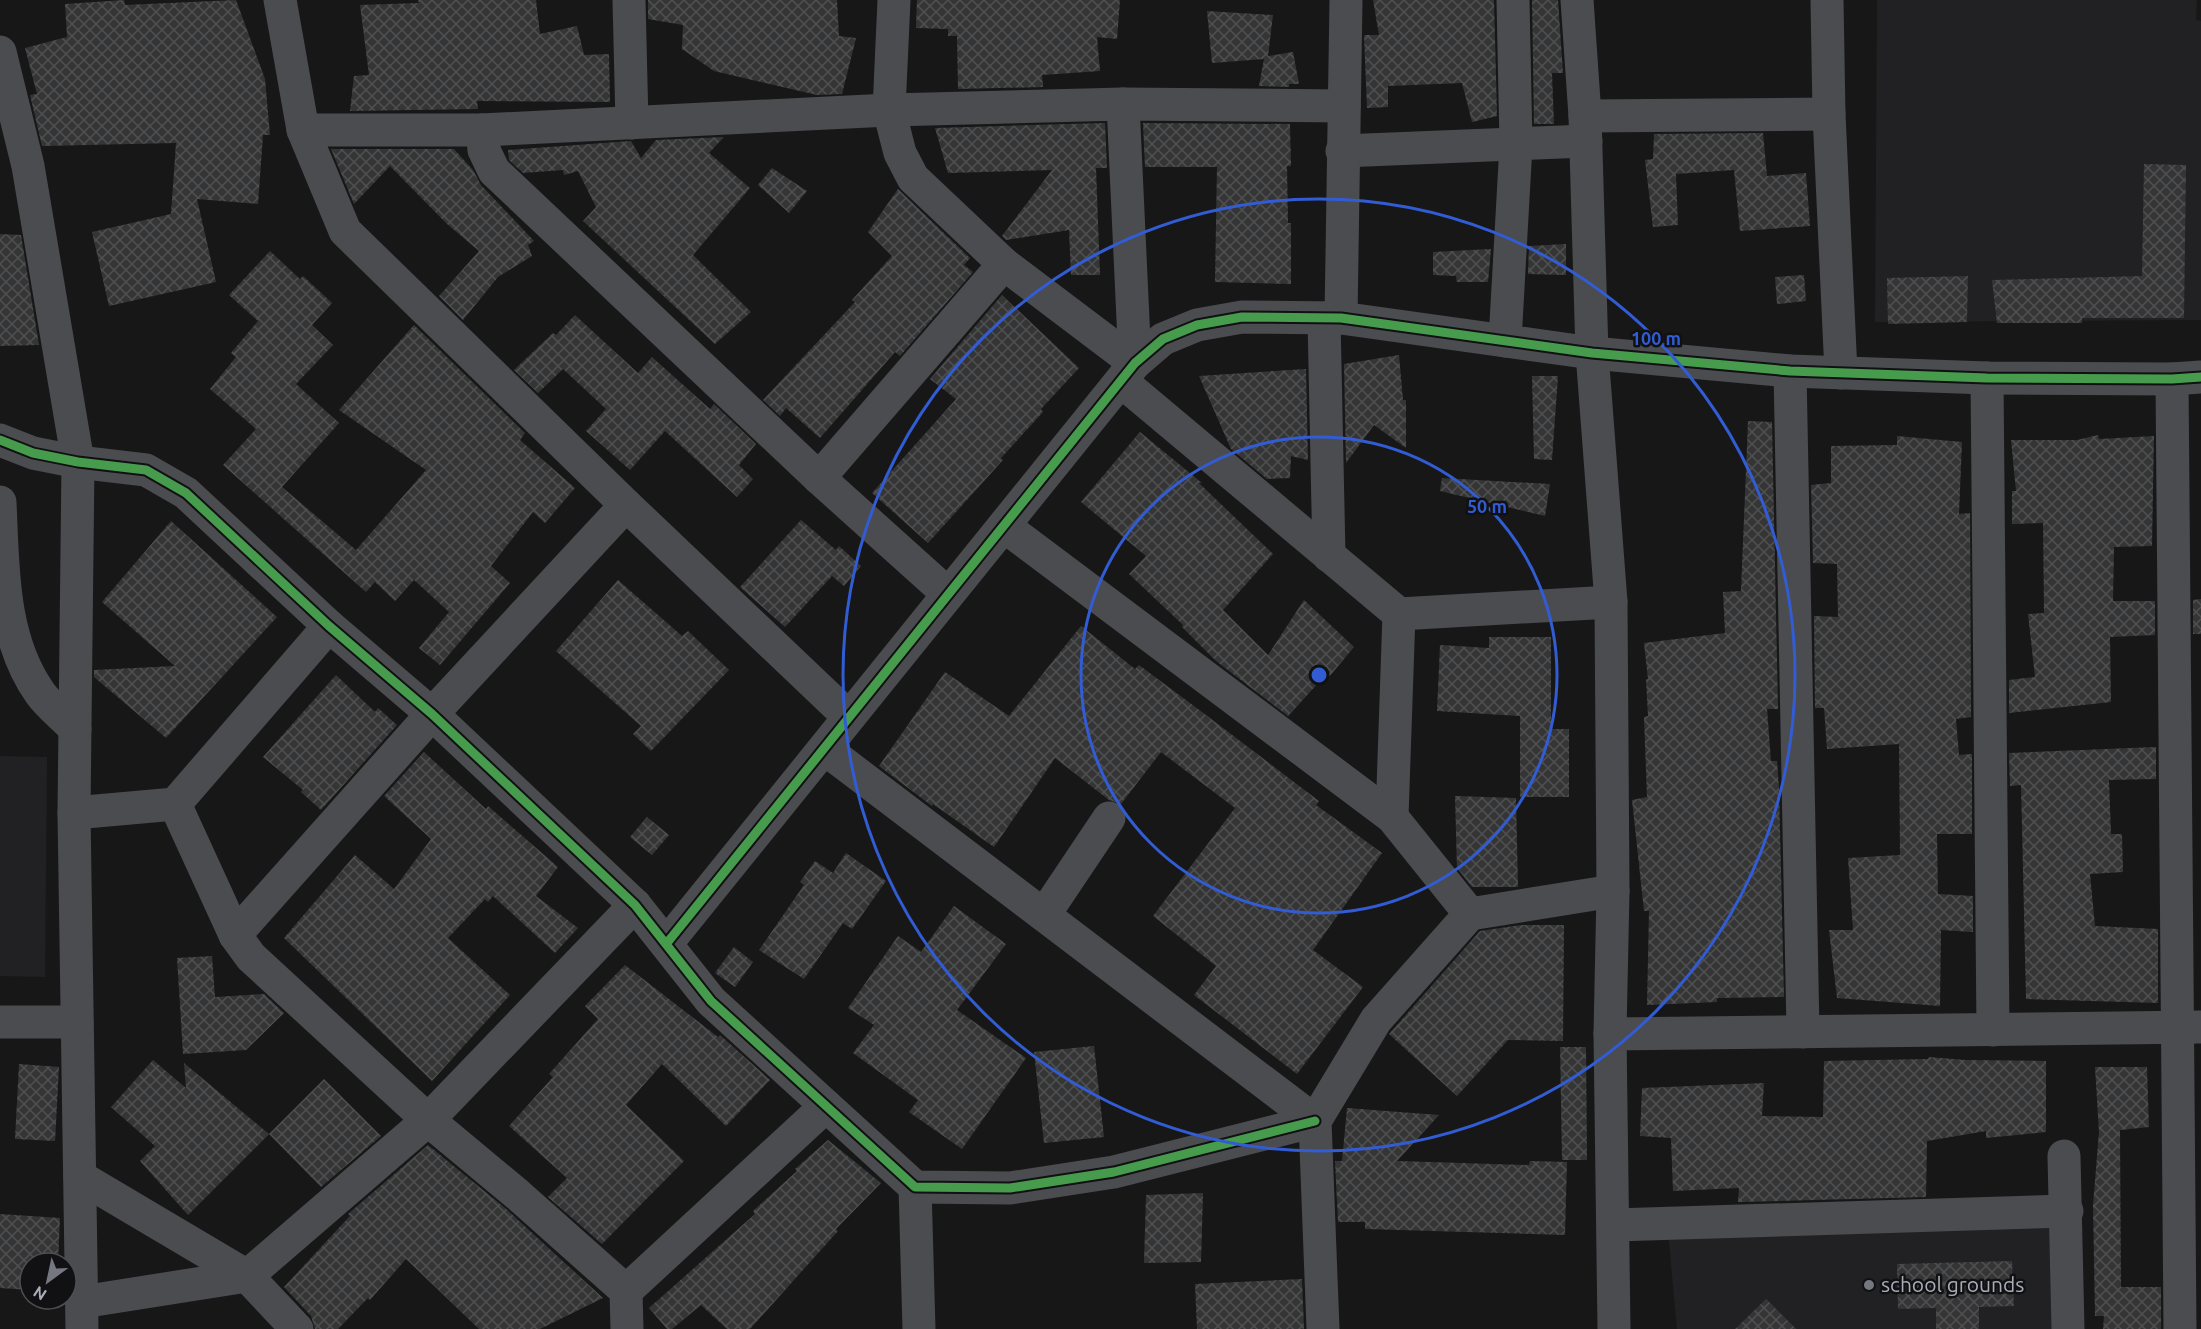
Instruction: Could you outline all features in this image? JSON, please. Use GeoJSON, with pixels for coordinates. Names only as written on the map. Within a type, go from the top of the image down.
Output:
{"type":"FeatureCollection","features":[{"type":"Feature","properties":{"kind":"street"},"geometry":{"type":"LineString","coordinates":[[280,0],[303,130],[345,231],[626,505],[849,717]]}},
{"type":"Feature","properties":{"kind":"street"},"geometry":{"type":"LineString","coordinates":[[628,0],[632,123]]}},
{"type":"Feature","properties":{"kind":"street"},"geometry":{"type":"LineString","coordinates":[[894,0],[889,110],[900,153],[913,178],[1004,264],[1128,372],[1329,555],[1399,614],[1611,602]]}},
{"type":"Feature","properties":{"kind":"street"},"geometry":{"type":"LineString","coordinates":[[1329,555],[1333,318],[1344,106],[1346,0]]}},
{"type":"Feature","properties":{"kind":"street"},"geometry":{"type":"LineString","coordinates":[[1505,341],[1516,145],[1513,0]]}},
{"type":"Feature","properties":{"kind":"street"},"geometry":{"type":"LineString","coordinates":[[1577,0],[1586,128],[1593,353],[1611,602],[1614,1329]]}},
{"type":"Feature","properties":{"kind":"street"},"geometry":{"type":"LineString","coordinates":[[1827,0],[1829,114],[1841,373]]}},
{"type":"Feature","properties":{"kind":"street"},"geometry":{"type":"LineString","coordinates":[[2,69],[28,166],[78,462],[74,813],[82,1316],[247,1276],[428,1120],[634,905]]}},
{"type":"Feature","properties":{"kind":"street"},"geometry":{"type":"LineString","coordinates":[[303,130],[482,130],[889,110],[1123,104],[1344,106]]}},
{"type":"Feature","properties":{"kind":"street"},"geometry":{"type":"LineString","coordinates":[[1123,104],[1128,372]]}},
{"type":"Feature","properties":{"kind":"street"},"geometry":{"type":"LineString","coordinates":[[1342,150],[1516,145],[1586,128],[1829,114]]}},
{"type":"Feature","properties":{"kind":"street"},"geometry":{"type":"LineString","coordinates":[[482,130],[484,150],[494,171],[819,478],[948,594]]}},
{"type":"Feature","properties":{"kind":"street"},"geometry":{"type":"LineString","coordinates":[[819,478],[1004,264]]}},
{"type":"Feature","properties":{"kind":"street"},"geometry":{"type":"LineString","coordinates":[[667,943],[1128,372],[1163,339],[1197,325],[1242,317],[1333,318],[1593,353],[1790,371],[1987,378],[2186,378],[2189,1028],[2180,1329]]}},
{"type":"Feature","properties":{"kind":"street"},"geometry":{"type":"LineString","coordinates":[[1790,371],[1803,1032]]}},
{"type":"Feature","properties":{"kind":"street"},"geometry":{"type":"LineString","coordinates":[[1987,378],[1993,1030]]}},
{"type":"Feature","properties":{"kind":"street"},"geometry":{"type":"LineString","coordinates":[[0,440],[33,453],[78,462],[146,470],[186,493],[329,626],[432,714],[634,905],[711,1000],[915,1187],[1010,1188],[1114,1172],[1315,1121]]}},
{"type":"Feature","properties":{"kind":"street"},"geometry":{"type":"LineString","coordinates":[[0,502],[3,569],[13,637],[40,693],[75,729]]}},
{"type":"Feature","properties":{"kind":"street"},"geometry":{"type":"LineString","coordinates":[[235,935],[432,714],[626,505]]}},
{"type":"Feature","properties":{"kind":"street"},"geometry":{"type":"LineString","coordinates":[[1004,526],[1392,817],[1470,914]]}},
{"type":"Feature","properties":{"kind":"street"},"geometry":{"type":"LineString","coordinates":[[1392,817],[1399,614]]}},
{"type":"Feature","properties":{"kind":"street"},"geometry":{"type":"LineString","coordinates":[[74,813],[175,804],[329,626]]}},
{"type":"Feature","properties":{"kind":"street"},"geometry":{"type":"LineString","coordinates":[[825,748],[1315,1121]]}},
{"type":"Feature","properties":{"kind":"street"},"geometry":{"type":"LineString","coordinates":[[175,804],[235,935],[251,957],[428,1120],[517,1194],[626,1291],[627,1329]]}},
{"type":"Feature","properties":{"kind":"street"},"geometry":{"type":"LineString","coordinates":[[1044,915],[1109,819]]}},
{"type":"Feature","properties":{"kind":"street"},"geometry":{"type":"LineString","coordinates":[[1323,1329],[1315,1121],[1376,1020],[1470,914],[1613,891]]}},
{"type":"Feature","properties":{"kind":"street"},"geometry":{"type":"LineString","coordinates":[[0,1023],[77,1022]]}},
{"type":"Feature","properties":{"kind":"street"},"geometry":{"type":"LineString","coordinates":[[1611,1034],[2189,1028]]}},
{"type":"Feature","properties":{"kind":"street"},"geometry":{"type":"LineString","coordinates":[[626,1291],[826,1106]]}},
{"type":"Feature","properties":{"kind":"street"},"geometry":{"type":"LineString","coordinates":[[2064,1156],[2068,1329]]}},
{"type":"Feature","properties":{"kind":"street"},"geometry":{"type":"LineString","coordinates":[[80,1177],[247,1276],[297,1329]]}},
{"type":"Feature","properties":{"kind":"street"},"geometry":{"type":"LineString","coordinates":[[915,1187],[919,1329]]}},
{"type":"Feature","properties":{"kind":"street"},"geometry":{"type":"LineString","coordinates":[[1614,1225],[2067,1211]]}},
{"type":"Feature","properties":{"kind":"shaded area"},"geometry":{"type":"Polygon","coordinates":[[[1877,0],[2197,0],[2196,20],[2201,21],[2201,320],[1875,322],[1877,0]]]}},
{"type":"Feature","properties":{"kind":"shaded area"},"geometry":{"type":"Polygon","coordinates":[[[0,756],[47,757],[45,977],[0,976],[0,756]]]}},
{"type":"Feature","properties":{"kind":"shaded area","name":"school grounds"},"geometry":{"type":"Polygon","coordinates":[[[2059,1226],[2064,1329],[1677,1329],[1668,1232],[2059,1226]]]}},
{"type":"Feature","properties":{"kind":"building"},"geometry":{"type":"Polygon","coordinates":[[[124,0],[125,5],[236,0],[265,79],[270,135],[263,135],[258,204],[197,199],[216,282],[109,306],[92,232],[171,214],[176,143],[42,146],[30,95],[37,94],[25,48],[67,37],[65,4],[124,0]]]}},
{"type":"Feature","properties":{"kind":"building"},"geometry":{"type":"Polygon","coordinates":[[[418,0],[536,0],[540,34],[577,26],[584,55],[609,54],[610,102],[477,101],[478,109],[350,111],[354,76],[369,75],[360,5],[419,3],[418,0]]]}},
{"type":"Feature","properties":{"kind":"building"},"geometry":{"type":"Polygon","coordinates":[[[648,0],[837,0],[839,36],[856,38],[842,94],[817,95],[714,71],[682,49],[683,25],[648,19],[648,0]]]}},
{"type":"Feature","properties":{"kind":"building"},"geometry":{"type":"Polygon","coordinates":[[[917,0],[1120,0],[1117,39],[1097,37],[1100,71],[1042,75],[1043,87],[958,89],[957,36],[948,36],[948,29],[916,28],[917,0]]]}},
{"type":"Feature","properties":{"kind":"building"},"geometry":{"type":"Polygon","coordinates":[[[1373,0],[1494,0],[1497,116],[1472,122],[1462,83],[1388,86],[1388,107],[1367,108],[1364,35],[1379,35],[1373,0]]]}},
{"type":"Feature","properties":{"kind":"building"},"geometry":{"type":"Polygon","coordinates":[[[1532,0],[1558,0],[1563,73],[1552,73],[1554,124],[1534,124],[1532,0]]]}},
{"type":"Feature","properties":{"kind":"building"},"geometry":{"type":"Polygon","coordinates":[[[1207,11],[1273,15],[1268,56],[1293,52],[1299,84],[1289,84],[1289,87],[1259,86],[1264,59],[1212,63],[1207,11]]]}},
{"type":"Feature","properties":{"kind":"building"},"geometry":{"type":"Polygon","coordinates":[[[1105,123],[1107,168],[1096,168],[1100,275],[1071,275],[1069,230],[1006,240],[1002,236],[1052,170],[948,173],[935,128],[1105,123]]]}},
{"type":"Feature","properties":{"kind":"building"},"geometry":{"type":"Polygon","coordinates":[[[1143,123],[1290,124],[1291,166],[1287,166],[1288,223],[1291,223],[1291,284],[1215,282],[1217,167],[1145,167],[1143,123]]]}},
{"type":"Feature","properties":{"kind":"building"},"geometry":{"type":"Polygon","coordinates":[[[1763,133],[1767,176],[1806,173],[1810,226],[1740,231],[1734,170],[1676,174],[1678,225],[1653,227],[1645,160],[1653,159],[1654,134],[1763,133]]]}},
{"type":"Feature","properties":{"kind":"building"},"geometry":{"type":"Polygon","coordinates":[[[724,137],[709,153],[750,188],[693,255],[751,312],[715,344],[583,221],[596,207],[578,171],[564,175],[563,170],[523,173],[509,160],[508,150],[631,141],[641,158],[656,140],[724,137]]]}},
{"type":"Feature","properties":{"kind":"building"},"geometry":{"type":"Polygon","coordinates":[[[331,149],[454,149],[473,170],[481,185],[534,241],[528,245],[532,256],[498,277],[463,320],[439,296],[479,251],[447,224],[390,166],[354,204],[331,149]]]}},
{"type":"Feature","properties":{"kind":"building"},"geometry":{"type":"Polygon","coordinates":[[[2144,164],[2186,165],[2184,318],[2082,318],[2082,323],[1997,323],[1992,280],[2142,276],[2144,164]]]}},
{"type":"Feature","properties":{"kind":"building"},"geometry":{"type":"Polygon","coordinates":[[[772,168],[807,191],[789,213],[758,185],[772,168]]]}},
{"type":"Feature","properties":{"kind":"building"},"geometry":{"type":"Polygon","coordinates":[[[898,189],[970,258],[964,265],[973,272],[900,356],[895,352],[820,438],[786,408],[780,416],[763,400],[855,302],[852,300],[892,256],[868,232],[898,189]]]}},
{"type":"Feature","properties":{"kind":"building"},"geometry":{"type":"Polygon","coordinates":[[[0,234],[21,235],[39,345],[0,346],[0,234]]]}},
{"type":"Feature","properties":{"kind":"building"},"geometry":{"type":"Polygon","coordinates":[[[1566,244],[1566,275],[1528,274],[1529,246],[1566,244]]]}},
{"type":"Feature","properties":{"kind":"building"},"geometry":{"type":"Polygon","coordinates":[[[1491,249],[1488,282],[1457,282],[1456,276],[1433,275],[1433,252],[1491,249]]]}},
{"type":"Feature","properties":{"kind":"building"},"geometry":{"type":"Polygon","coordinates":[[[270,251],[300,279],[303,276],[332,303],[312,325],[333,345],[296,384],[339,423],[282,487],[356,550],[426,470],[339,410],[414,325],[525,433],[520,440],[575,488],[545,523],[533,512],[491,566],[510,583],[440,665],[419,648],[449,612],[414,580],[395,601],[375,582],[366,592],[223,465],[256,429],[210,389],[236,357],[231,353],[258,321],[229,295],[270,251]]]}},
{"type":"Feature","properties":{"kind":"building"},"geometry":{"type":"Polygon","coordinates":[[[1804,275],[1806,301],[1777,304],[1775,277],[1804,275]]]}},
{"type":"Feature","properties":{"kind":"building"},"geometry":{"type":"Polygon","coordinates":[[[1968,276],[1967,322],[1888,324],[1887,278],[1968,276]]]}},
{"type":"Feature","properties":{"kind":"building"},"geometry":{"type":"Polygon","coordinates":[[[1002,295],[1079,368],[1041,409],[1043,412],[1001,458],[1003,460],[928,543],[872,493],[956,399],[930,379],[1002,295]]]}},
{"type":"Feature","properties":{"kind":"building"},"geometry":{"type":"Polygon","coordinates":[[[575,315],[638,373],[652,357],[710,409],[714,404],[756,444],[739,465],[753,479],[737,497],[665,431],[630,470],[586,431],[606,409],[563,369],[538,393],[514,370],[553,333],[556,335],[575,315]]]}},
{"type":"Feature","properties":{"kind":"building"},"geometry":{"type":"Polygon","coordinates":[[[1399,355],[1403,400],[1406,400],[1406,448],[1374,425],[1346,463],[1344,364],[1399,355]]]}},
{"type":"Feature","properties":{"kind":"building"},"geometry":{"type":"Polygon","coordinates":[[[1306,369],[1308,460],[1291,456],[1290,478],[1267,479],[1231,449],[1199,376],[1306,369]]]}},
{"type":"Feature","properties":{"kind":"building"},"geometry":{"type":"Polygon","coordinates":[[[1532,376],[1558,376],[1552,460],[1534,459],[1532,376]]]}},
{"type":"Feature","properties":{"kind":"building"},"geometry":{"type":"Polygon","coordinates":[[[1748,421],[1772,422],[1778,709],[1767,709],[1771,761],[1777,761],[1779,788],[1784,997],[1717,998],[1717,1002],[1647,1005],[1649,911],[1644,911],[1632,800],[1647,797],[1644,717],[1648,716],[1646,679],[1648,679],[1644,643],[1725,633],[1723,592],[1741,591],[1748,421]]]}},
{"type":"Feature","properties":{"kind":"building"},"geometry":{"type":"Polygon","coordinates":[[[1140,432],[1202,483],[1199,483],[1273,554],[1223,610],[1268,655],[1304,600],[1354,647],[1324,683],[1321,680],[1288,716],[1216,661],[1182,627],[1183,625],[1129,574],[1146,556],[1081,502],[1140,432]]]}},
{"type":"Feature","properties":{"kind":"building"},"geometry":{"type":"Polygon","coordinates":[[[2098,435],[2099,439],[2154,436],[2152,546],[2114,547],[2113,601],[2155,601],[2155,635],[2110,637],[2111,702],[2009,713],[2009,680],[2035,677],[2028,614],[2044,613],[2043,523],[2012,524],[2012,491],[2016,491],[2011,440],[2077,440],[2098,435]]]}},
{"type":"Feature","properties":{"kind":"building"},"geometry":{"type":"Polygon","coordinates":[[[1897,436],[1962,442],[1959,514],[1970,513],[1971,717],[1956,719],[1959,755],[1972,754],[1972,834],[1937,834],[1938,894],[1973,896],[1973,932],[1941,930],[1940,1006],[1837,998],[1829,930],[1853,930],[1848,858],[1900,855],[1899,744],[1827,749],[1824,708],[1815,708],[1814,616],[1838,617],[1837,564],[1813,563],[1811,485],[1831,483],[1831,446],[1897,445],[1897,436]]]}},
{"type":"Feature","properties":{"kind":"building"},"geometry":{"type":"Polygon","coordinates":[[[1442,478],[1550,484],[1545,516],[1440,491],[1442,478]]]}},
{"type":"Feature","properties":{"kind":"building"},"geometry":{"type":"Polygon","coordinates":[[[801,520],[836,550],[839,546],[861,566],[844,586],[832,576],[785,627],[740,587],[801,520]]]}},
{"type":"Feature","properties":{"kind":"building"},"geometry":{"type":"Polygon","coordinates":[[[171,521],[277,617],[166,738],[94,677],[94,670],[175,666],[102,602],[171,521]]]}},
{"type":"Feature","properties":{"kind":"building"},"geometry":{"type":"Polygon","coordinates":[[[618,580],[682,636],[688,631],[729,670],[651,751],[633,734],[641,726],[556,651],[618,580]]]}},
{"type":"Feature","properties":{"kind":"building"},"geometry":{"type":"Polygon","coordinates":[[[2201,599],[2201,634],[2193,634],[2193,600],[2201,599]]]}},
{"type":"Feature","properties":{"kind":"building"},"geometry":{"type":"Polygon","coordinates":[[[1081,626],[1135,669],[1139,665],[1202,712],[1319,801],[1316,805],[1382,853],[1313,950],[1363,987],[1297,1074],[1194,995],[1216,966],[1153,916],[1235,808],[1161,752],[1121,804],[1109,800],[1055,758],[994,847],[933,804],[932,806],[879,766],[945,672],[1009,716],[1081,626]]]}},
{"type":"Feature","properties":{"kind":"building"},"geometry":{"type":"Polygon","coordinates":[[[1489,637],[1551,637],[1551,729],[1569,729],[1569,797],[1520,797],[1520,716],[1437,711],[1440,645],[1489,648],[1489,637]]]}},
{"type":"Feature","properties":{"kind":"building"},"geometry":{"type":"Polygon","coordinates":[[[336,675],[375,712],[378,708],[397,725],[321,810],[301,792],[303,790],[263,757],[336,675]]]}},
{"type":"Feature","properties":{"kind":"building"},"geometry":{"type":"Polygon","coordinates":[[[2156,747],[2156,779],[2109,780],[2111,834],[2122,834],[2123,872],[2090,874],[2095,926],[2158,929],[2158,1003],[2026,999],[2021,785],[2010,786],[2009,753],[2156,747]]]}},
{"type":"Feature","properties":{"kind":"building"},"geometry":{"type":"Polygon","coordinates":[[[424,752],[486,809],[488,806],[558,867],[536,896],[578,928],[555,953],[493,896],[488,902],[485,899],[448,938],[510,995],[432,1081],[284,938],[355,855],[394,889],[431,839],[384,796],[424,752]]]}},
{"type":"Feature","properties":{"kind":"building"},"geometry":{"type":"Polygon","coordinates":[[[1455,796],[1516,798],[1518,887],[1472,887],[1457,868],[1455,796]]]}},
{"type":"Feature","properties":{"kind":"building"},"geometry":{"type":"Polygon","coordinates":[[[647,817],[669,835],[652,855],[630,837],[647,817]]]}},
{"type":"Feature","properties":{"kind":"building"},"geometry":{"type":"Polygon","coordinates":[[[846,853],[886,881],[852,929],[843,923],[804,979],[759,950],[804,885],[800,882],[815,861],[833,873],[846,853]]]}},
{"type":"Feature","properties":{"kind":"building"},"geometry":{"type":"Polygon","coordinates":[[[954,906],[1006,944],[957,1010],[1026,1058],[962,1149],[909,1112],[918,1100],[853,1053],[874,1025],[848,1008],[898,936],[921,952],[954,906]]]}},
{"type":"Feature","properties":{"kind":"building"},"geometry":{"type":"Polygon","coordinates":[[[1521,925],[1564,925],[1563,1041],[1508,1040],[1457,1096],[1389,1034],[1480,931],[1521,925]]]}},
{"type":"Feature","properties":{"kind":"building"},"geometry":{"type":"Polygon","coordinates":[[[734,947],[753,962],[735,987],[715,973],[734,947]]]}},
{"type":"Feature","properties":{"kind":"building"},"geometry":{"type":"Polygon","coordinates":[[[212,956],[215,997],[264,994],[284,1013],[246,1050],[183,1054],[177,958],[212,956]]]}},
{"type":"Feature","properties":{"kind":"building"},"geometry":{"type":"Polygon","coordinates":[[[625,965],[718,1037],[720,1035],[770,1080],[726,1126],[662,1064],[626,1105],[684,1161],[602,1244],[548,1197],[567,1178],[509,1126],[553,1077],[549,1074],[598,1019],[585,1006],[625,965]]]}},
{"type":"Feature","properties":{"kind":"building"},"geometry":{"type":"Polygon","coordinates":[[[1094,1046],[1104,1137],[1044,1143],[1034,1052],[1094,1046]]]}},
{"type":"Feature","properties":{"kind":"building"},"geometry":{"type":"Polygon","coordinates":[[[1560,1047],[1586,1047],[1587,1160],[1562,1160],[1560,1047]]]}},
{"type":"Feature","properties":{"kind":"building"},"geometry":{"type":"Polygon","coordinates":[[[1929,1057],[2046,1061],[2046,1132],[1986,1138],[1986,1131],[1927,1141],[1926,1197],[1738,1202],[1739,1188],[1673,1191],[1671,1138],[1640,1136],[1642,1088],[1764,1083],[1762,1116],[1823,1117],[1824,1061],[1928,1059],[1929,1057]]]}},
{"type":"Feature","properties":{"kind":"building"},"geometry":{"type":"Polygon","coordinates":[[[153,1060],[186,1088],[184,1063],[269,1134],[188,1215],[140,1161],[155,1146],[111,1107],[153,1060]]]}},
{"type":"Feature","properties":{"kind":"building"},"geometry":{"type":"Polygon","coordinates":[[[19,1064],[59,1067],[55,1141],[15,1139],[19,1064]]]}},
{"type":"Feature","properties":{"kind":"building"},"geometry":{"type":"Polygon","coordinates":[[[2095,1067],[2147,1067],[2149,1127],[2120,1130],[2121,1287],[2161,1287],[2161,1329],[2103,1329],[2104,1316],[2095,1316],[2093,1205],[2099,1132],[2095,1067]]]}},
{"type":"Feature","properties":{"kind":"building"},"geometry":{"type":"Polygon","coordinates":[[[324,1079],[381,1136],[321,1187],[269,1134],[324,1079]]]}},
{"type":"Feature","properties":{"kind":"building"},"geometry":{"type":"Polygon","coordinates":[[[1347,1108],[1439,1115],[1397,1161],[1529,1165],[1530,1161],[1567,1162],[1565,1235],[1365,1229],[1365,1222],[1338,1222],[1335,1161],[1342,1161],[1347,1108]]]}},
{"type":"Feature","properties":{"kind":"building"},"geometry":{"type":"Polygon","coordinates":[[[828,1140],[881,1183],[836,1229],[838,1231],[750,1329],[727,1329],[701,1305],[672,1329],[667,1329],[649,1308],[755,1214],[753,1211],[828,1140]]]}},
{"type":"Feature","properties":{"kind":"building"},"geometry":{"type":"Polygon","coordinates":[[[428,1145],[505,1208],[603,1298],[540,1329],[479,1329],[406,1259],[370,1300],[368,1298],[338,1329],[315,1329],[311,1316],[284,1287],[350,1216],[348,1214],[428,1145]]]}},
{"type":"Feature","properties":{"kind":"building"},"geometry":{"type":"Polygon","coordinates":[[[1203,1193],[1201,1262],[1144,1263],[1146,1195],[1203,1193]]]}},
{"type":"Feature","properties":{"kind":"building"},"geometry":{"type":"Polygon","coordinates":[[[0,1214],[60,1218],[59,1251],[18,1251],[18,1289],[0,1288],[0,1214]]]}},
{"type":"Feature","properties":{"kind":"building"},"geometry":{"type":"Polygon","coordinates":[[[2012,1261],[2014,1306],[1979,1307],[1979,1329],[1936,1329],[1936,1308],[1898,1309],[1897,1264],[2012,1261]]]}},
{"type":"Feature","properties":{"kind":"building"},"geometry":{"type":"Polygon","coordinates":[[[1302,1279],[1304,1329],[1197,1329],[1195,1284],[1302,1279]]]}},
{"type":"Feature","properties":{"kind":"building"},"geometry":{"type":"Polygon","coordinates":[[[1766,1299],[1796,1329],[1735,1329],[1766,1299]]]}},
{"type":"Feature","properties":{"kind":"cycle path"},"geometry":{"type":"LineString","coordinates":[[667,943],[1135,363],[1163,339],[1197,325],[1242,317],[1341,318],[1592,353],[1790,371],[1987,378],[2172,379],[2201,377]]}},
{"type":"Feature","properties":{"kind":"cycle path"},"geometry":{"type":"LineString","coordinates":[[0,440],[33,453],[78,462],[146,470],[186,493],[329,626],[432,714],[635,905],[711,1001],[915,1187],[1010,1188],[1114,1172],[1315,1121]]}},
{"type":"Feature","properties":{"kind":"place","name":"school grounds"},"geometry":{"type":"Point","coordinates":[1869,1285]}}]}
